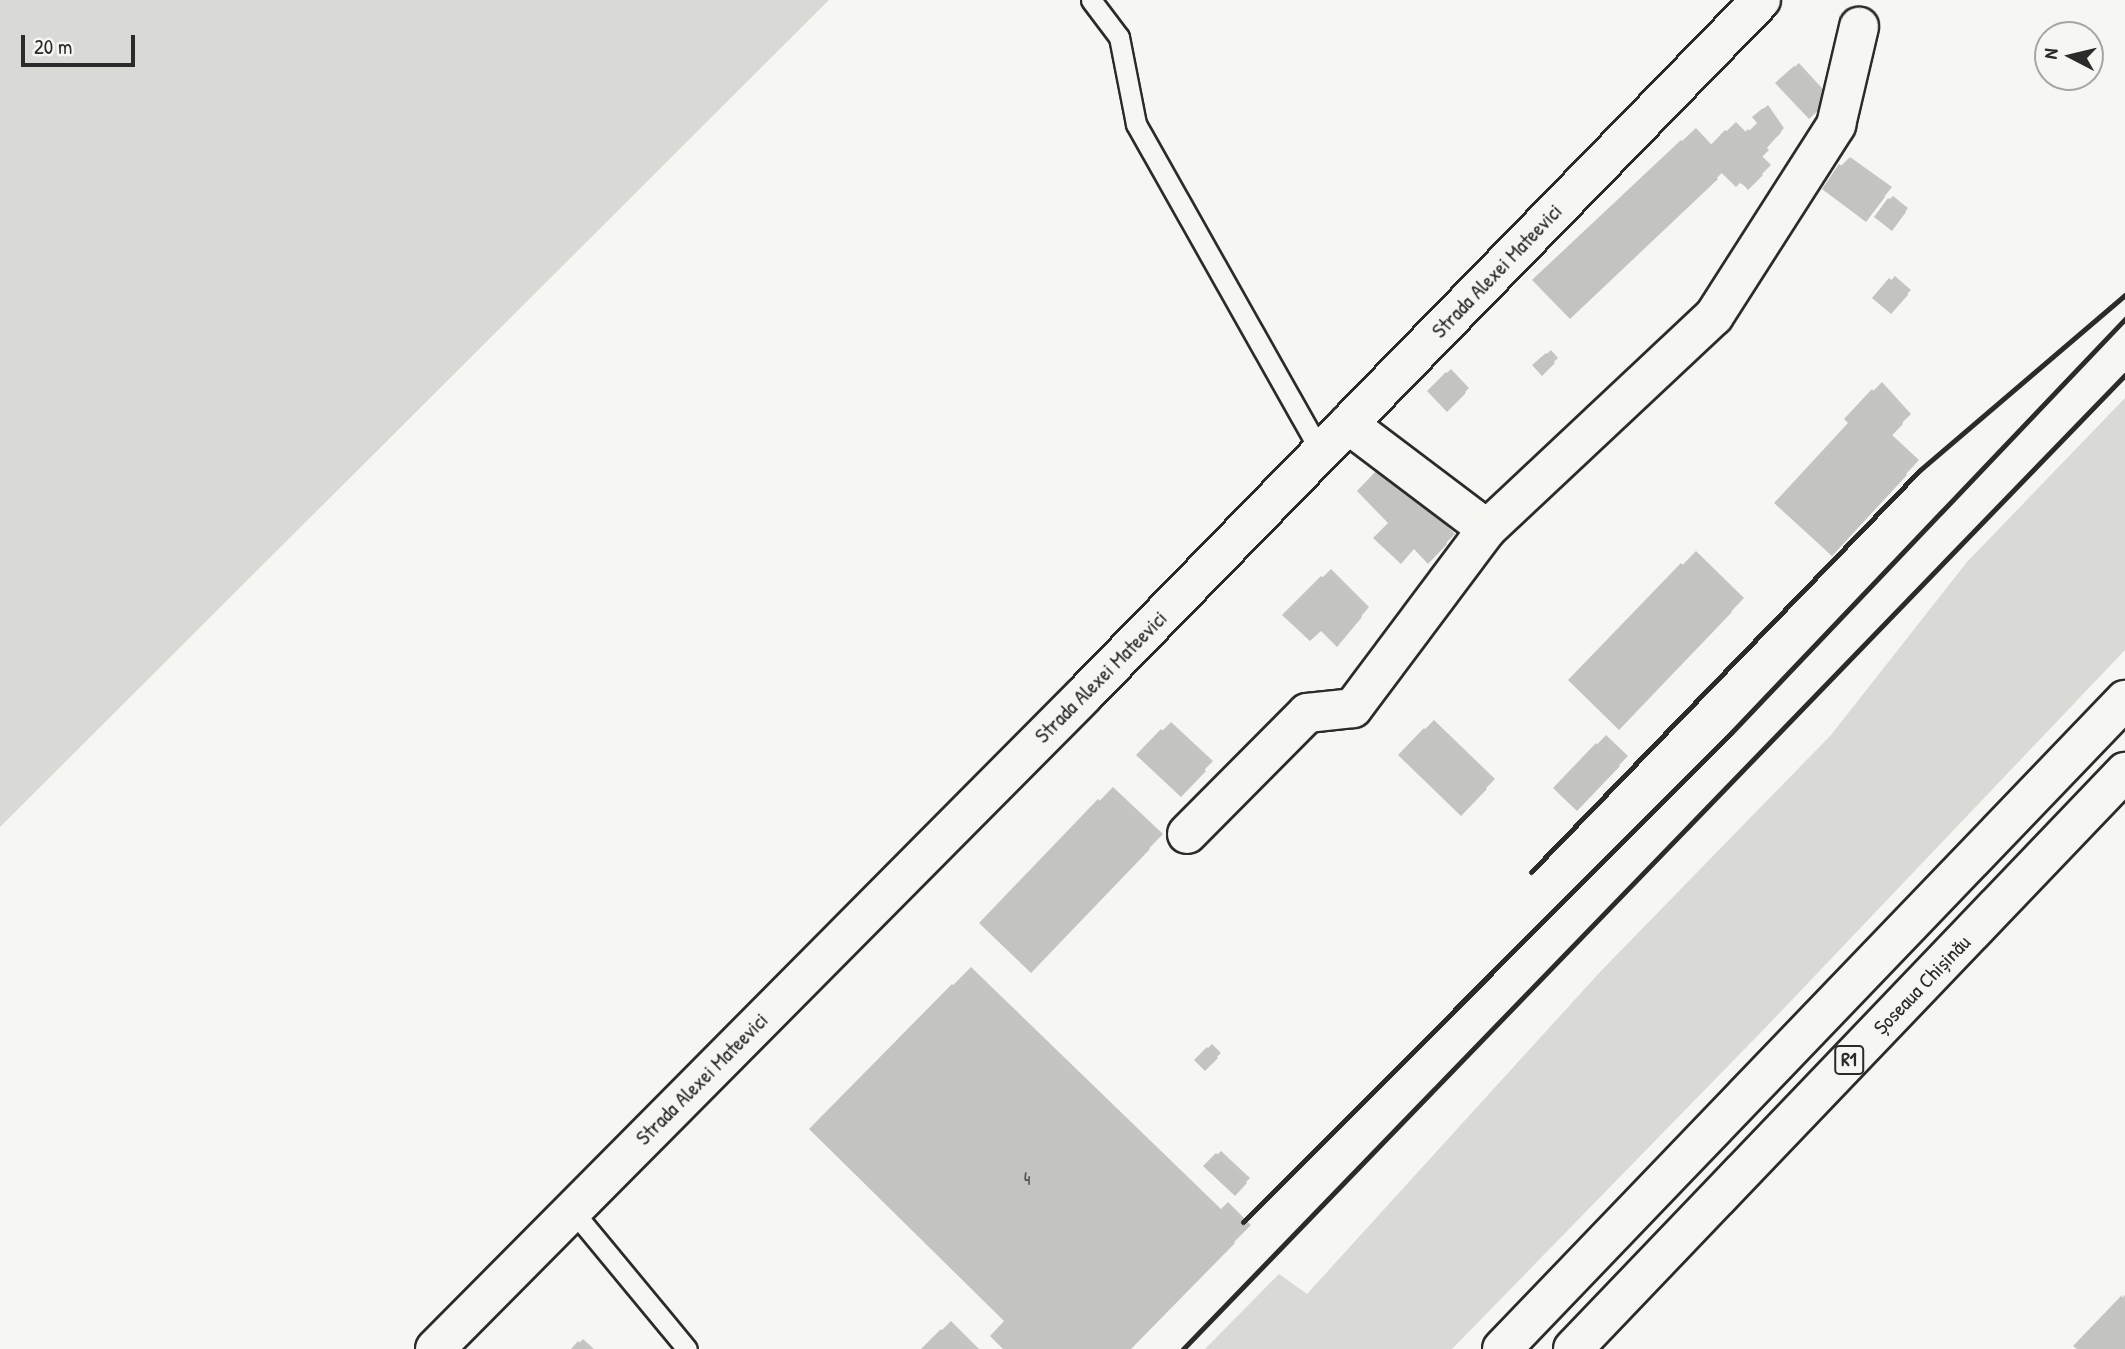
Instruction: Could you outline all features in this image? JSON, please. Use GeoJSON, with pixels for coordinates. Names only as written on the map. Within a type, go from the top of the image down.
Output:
{"type":"FeatureCollection","features":[{"type":"Feature","properties":{"kind":"main road","name":"Strada Alexei Mateevici"},"geometry":{"type":"LineString","coordinates":[[435,1349],[1321,452],[1761,0]]}},
{"type":"Feature","properties":{"kind":"main road"},"geometry":{"type":"LineString","coordinates":[[1187,834],[1307,713],[1353,708],[1487,529],[1714,316],[1836,125],[1859,27]]}},
{"type":"Feature","properties":{"kind":"main road"},"geometry":{"type":"LineString","coordinates":[[1348,424],[1487,529]]}},
{"type":"Feature","properties":{"kind":"main road"},"geometry":{"type":"LineString","coordinates":[[1502,1349],[2125,700]]}},
{"type":"Feature","properties":{"kind":"main road","name":"Șoseaua Chișinău"},"geometry":{"type":"LineString","coordinates":[[1573,1349],[2125,772]]}},
{"type":"Feature","properties":{"kind":"lane"},"geometry":{"type":"LineString","coordinates":[[1091,0],[1119,37],[1136,124],[1321,452]]}},
{"type":"Feature","properties":{"kind":"lane"},"geometry":{"type":"LineString","coordinates":[[572,1210],[687,1349]]}},
{"type":"Feature","properties":{"kind":"shaded area"},"geometry":{"type":"Polygon","coordinates":[[[0,0],[829,0],[0,827],[0,0]]]}},
{"type":"Feature","properties":{"kind":"shaded area"},"geometry":{"type":"Polygon","coordinates":[[[2125,398],[2125,650],[1768,1025],[1452,1349],[1205,1349],[1279,1274],[1307,1294],[1600,972],[1831,735],[1967,562],[2125,398]]]}},
{"type":"Feature","properties":{"kind":"building"},"geometry":{"type":"Polygon","coordinates":[[[1794,66],[1827,102],[1809,119],[1775,83],[1794,66]]]}},
{"type":"Feature","properties":{"kind":"building"},"geometry":{"type":"Polygon","coordinates":[[[1763,108],[1781,133],[1772,141],[1752,117],[1763,108]]]}},
{"type":"Feature","properties":{"kind":"building"},"geometry":{"type":"Polygon","coordinates":[[[1748,129],[1769,150],[1753,166],[1763,175],[1748,190],[1741,182],[1736,187],[1702,154],[1725,130],[1737,141],[1748,129]]]}},
{"type":"Feature","properties":{"kind":"building"},"geometry":{"type":"Polygon","coordinates":[[[1681,140],[1718,179],[1570,319],[1532,280],[1681,140]]]}},
{"type":"Feature","properties":{"kind":"building"},"geometry":{"type":"Polygon","coordinates":[[[1839,164],[1885,197],[1866,222],[1822,189],[1839,164]]]}},
{"type":"Feature","properties":{"kind":"building"},"geometry":{"type":"Polygon","coordinates":[[[1888,198],[1906,212],[1892,231],[1874,217],[1888,198]]]}},
{"type":"Feature","properties":{"kind":"building"},"geometry":{"type":"Polygon","coordinates":[[[1889,278],[1908,295],[1891,314],[1872,298],[1889,278]]]}},
{"type":"Feature","properties":{"kind":"building"},"geometry":{"type":"Polygon","coordinates":[[[1546,353],[1555,363],[1542,376],[1532,365],[1546,353]]]}},
{"type":"Feature","properties":{"kind":"building"},"geometry":{"type":"Polygon","coordinates":[[[1446,372],[1466,393],[1447,412],[1427,391],[1446,372]]]}},
{"type":"Feature","properties":{"kind":"building"},"geometry":{"type":"Polygon","coordinates":[[[1872,389],[1903,424],[1879,449],[1907,475],[1832,556],[1774,503],[1848,423],[1844,419],[1872,389]]]}},
{"type":"Feature","properties":{"kind":"building"},"geometry":{"type":"Polygon","coordinates":[[[1376,471],[1447,544],[1428,564],[1414,549],[1401,564],[1373,538],[1388,523],[1357,491],[1376,471]]]}},
{"type":"Feature","properties":{"kind":"building"},"geometry":{"type":"Polygon","coordinates":[[[1681,563],[1732,612],[1619,730],[1568,680],[1681,563]]]}},
{"type":"Feature","properties":{"kind":"building"},"geometry":{"type":"Polygon","coordinates":[[[1321,576],[1362,617],[1337,647],[1321,631],[1310,641],[1282,615],[1321,576]]]}},
{"type":"Feature","properties":{"kind":"building"},"geometry":{"type":"Polygon","coordinates":[[[1424,728],[1487,789],[1461,816],[1398,755],[1424,728]]]}},
{"type":"Feature","properties":{"kind":"building"},"geometry":{"type":"Polygon","coordinates":[[[1161,729],[1206,771],[1181,797],[1136,755],[1161,729]]]}},
{"type":"Feature","properties":{"kind":"building"},"geometry":{"type":"Polygon","coordinates":[[[1596,743],[1620,766],[1577,811],[1553,788],[1596,743]]]}},
{"type":"Feature","properties":{"kind":"building"},"geometry":{"type":"Polygon","coordinates":[[[1098,799],[1150,849],[1031,973],[979,923],[1098,799]]]}},
{"type":"Feature","properties":{"kind":"building"},"geometry":{"type":"Polygon","coordinates":[[[952,984],[1202,1226],[1209,1218],[1235,1243],[1131,1349],[1003,1349],[990,1336],[1004,1321],[809,1129],[952,984]]]}},
{"type":"Feature","properties":{"kind":"building"},"geometry":{"type":"Polygon","coordinates":[[[1207,1047],[1218,1058],[1205,1071],[1194,1060],[1207,1047]]]}},
{"type":"Feature","properties":{"kind":"building"},"geometry":{"type":"Polygon","coordinates":[[[1216,1153],[1247,1183],[1235,1196],[1203,1166],[1216,1153]]]}},
{"type":"Feature","properties":{"kind":"building"},"geometry":{"type":"Polygon","coordinates":[[[2122,1295],[2125,1349],[2077,1349],[2073,1346],[2122,1295]]]}},
{"type":"Feature","properties":{"kind":"building"},"geometry":{"type":"Polygon","coordinates":[[[941,1329],[961,1349],[921,1349],[941,1329]]]}},
{"type":"Feature","properties":{"kind":"building"},"geometry":{"type":"Polygon","coordinates":[[[578,1341],[586,1349],[571,1349],[578,1341]]]}},
{"type":"Feature","properties":{"kind":"railway"},"geometry":{"type":"LineString","coordinates":[[1531,872],[1920,470],[2125,295]]}},
{"type":"Feature","properties":{"kind":"railway"},"geometry":{"type":"LineString","coordinates":[[1243,1222],[1731,733],[2125,319]]}},
{"type":"Feature","properties":{"kind":"railway"},"geometry":{"type":"LineString","coordinates":[[1183,1349],[2125,375]]}}]}
